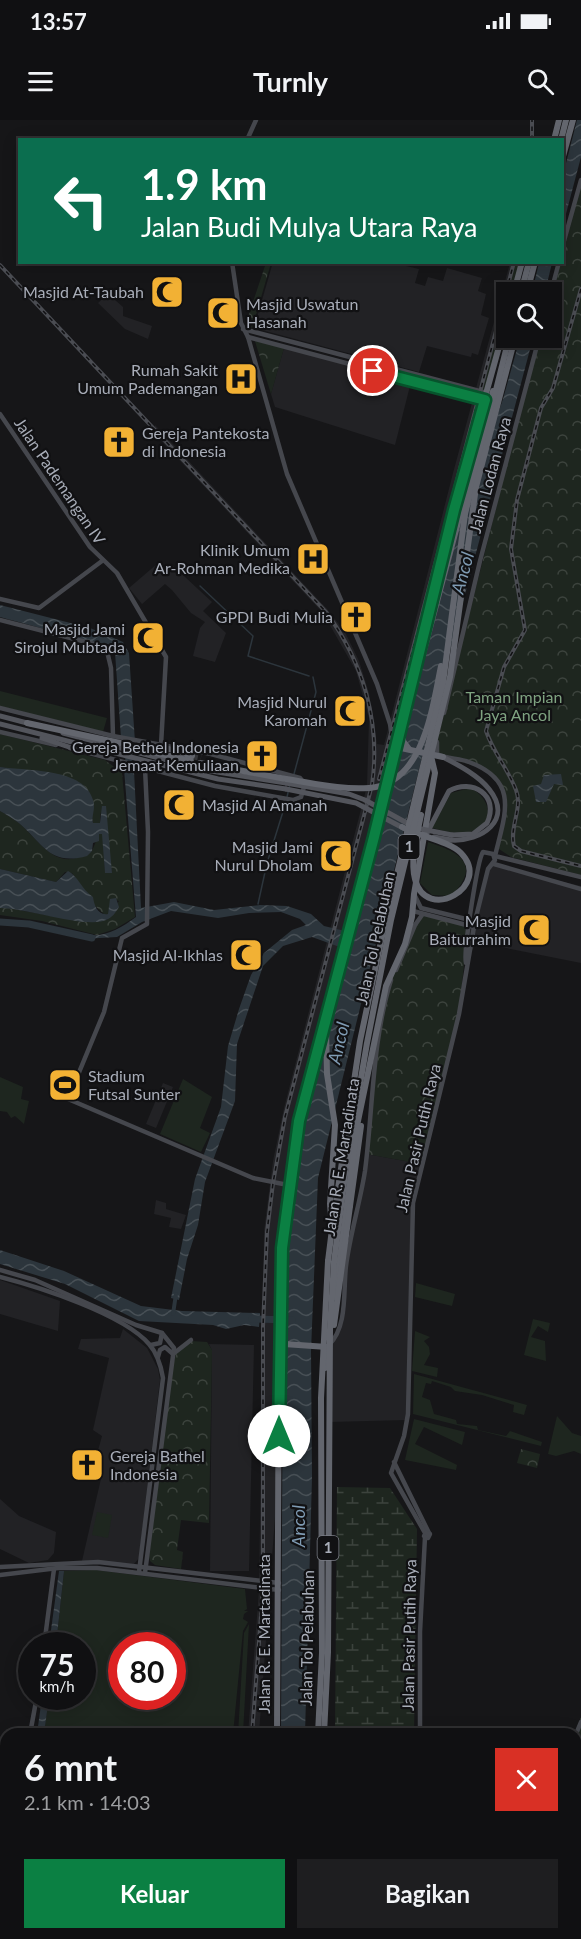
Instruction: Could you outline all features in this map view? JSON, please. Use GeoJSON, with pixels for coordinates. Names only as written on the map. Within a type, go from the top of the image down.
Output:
{"type":"FeatureCollection","features":[{"type":"Feature","properties":{"kind":"highway"},"geometry":{"type":"LineString","coordinates":[[554,138],[559,120]]}},
{"type":"Feature","properties":{"kind":"highway"},"geometry":{"type":"LineString","coordinates":[[562,138],[566,120]]}},
{"type":"Feature","properties":{"kind":"highway"},"geometry":{"type":"LineString","coordinates":[[564,153],[573,120]]}},
{"type":"Feature","properties":{"kind":"highway"},"geometry":{"type":"LineString","coordinates":[[517,282],[521,264]]}},
{"type":"Feature","properties":{"kind":"highway"},"geometry":{"type":"LineString","coordinates":[[523,282],[527,264]]}},
{"type":"Feature","properties":{"kind":"highway"},"geometry":{"type":"LineString","coordinates":[[530,282],[534,264]]}},
{"type":"Feature","properties":{"kind":"highway","name":"Jalan R. E. Martadinata"},"geometry":{"type":"LineString","coordinates":[[277,1728],[279,1311],[288,1185],[299,1121],[391,765],[397,751],[454,510],[499,348]]}},
{"type":"Feature","properties":{"kind":"highway","name":"1"},"geometry":{"type":"LineString","coordinates":[[409,749],[402,734],[505,348]]}},
{"type":"Feature","properties":{"kind":"highway","name":"Jalan Tol Pelabuhan"},"geometry":{"type":"LineString","coordinates":[[322,1728],[322,1355],[332,1229],[360,1041],[382,932],[443,683],[465,514],[506,348]]}},
{"type":"Feature","properties":{"kind":"highway","name":"Jalan Tol Pelabuhan"},"geometry":{"type":"LineString","coordinates":[[322,1728],[328,1652],[328,1353],[334,1262],[352,1133],[392,920],[455,653],[476,487],[512,348]]}},
{"type":"Feature","properties":{"kind":"highway"},"geometry":{"type":"LineString","coordinates":[[200,760],[219,766],[350,788],[378,787],[398,778],[410,766],[421,744],[439,678],[451,616]]}},
{"type":"Feature","properties":{"kind":"highway"},"geometry":{"type":"LineString","coordinates":[[27,723],[174,757],[191,758],[145,747]]}},
{"type":"Feature","properties":{"kind":"highway"},"geometry":{"type":"LineString","coordinates":[[119,743],[160,749],[174,757]]}},
{"type":"Feature","properties":{"kind":"highway"},"geometry":{"type":"LineString","coordinates":[[397,751],[409,749],[443,757]]}},
{"type":"Feature","properties":{"kind":"highway","name":"Jalan R. E. Martadinata"},"geometry":{"type":"LineString","coordinates":[[328,1353],[347,1193],[367,1079],[386,986],[405,944],[426,837],[426,819],[435,769],[431,756]]}},
{"type":"Feature","properties":{"kind":"highway"},"geometry":{"type":"LineString","coordinates":[[402,827],[415,834],[422,837],[452,847],[463,856],[469,875],[460,893],[451,899],[433,899],[423,894],[414,879],[413,864],[416,848],[416,842],[418,830],[420,819],[422,807],[427,773]]}},
{"type":"Feature","properties":{"kind":"highway"},"geometry":{"type":"LineString","coordinates":[[328,1009],[327,1074],[335,1125],[330,1204],[332,1229]]}},
{"type":"Feature","properties":{"kind":"highway"},"geometry":{"type":"LineString","coordinates":[[279,1336],[284,1344],[319,1347],[328,1353],[360,1136],[361,1112]]}},
{"type":"Feature","properties":{"kind":"highway","name":"Jalan R. E. Martadinata"},"geometry":{"type":"LineString","coordinates":[[279,1354],[284,1344]]}},
{"type":"Feature","properties":{"kind":"main road"},"geometry":{"type":"LineString","coordinates":[[0,716],[119,743],[137,756],[286,786],[356,803],[402,827],[423,835],[471,840],[482,836],[493,823],[497,808],[492,793],[484,784],[443,757]]}},
{"type":"Feature","properties":{"kind":"main road"},"geometry":{"type":"LineString","coordinates":[[0,724],[72,748]]}},
{"type":"Feature","properties":{"kind":"main road"},"geometry":{"type":"LineString","coordinates":[[23,730],[119,743]]}},
{"type":"Feature","properties":{"kind":"main road"},"geometry":{"type":"LineString","coordinates":[[286,786],[349,794],[365,800],[416,828],[452,838],[473,834],[487,823],[490,805],[484,793],[477,788],[464,785],[449,791],[438,809],[426,837]]}},
{"type":"Feature","properties":{"kind":"street"},"geometry":{"type":"LineString","coordinates":[[248,138],[256,120]]}},
{"type":"Feature","properties":{"kind":"street"},"geometry":{"type":"LineString","coordinates":[[564,241],[581,180]]}},
{"type":"Feature","properties":{"kind":"street"},"geometry":{"type":"LineString","coordinates":[[232,264],[243,329],[248,337],[287,474],[377,684],[397,751]]}},
{"type":"Feature","properties":{"kind":"street"},"geometry":{"type":"LineString","coordinates":[[553,282],[558,264]]}},
{"type":"Feature","properties":{"kind":"street"},"geometry":{"type":"LineString","coordinates":[[243,329],[457,386],[486,397]]}},
{"type":"Feature","properties":{"kind":"street"},"geometry":{"type":"LineString","coordinates":[[248,337],[455,392],[486,397]]}},
{"type":"Feature","properties":{"kind":"street"},"geometry":{"type":"LineString","coordinates":[[312,355],[314,347]]}},
{"type":"Feature","properties":{"kind":"street","name":"Jalan Lodan Raya"},"geometry":{"type":"LineString","coordinates":[[443,757],[437,754],[436,746],[480,561],[536,348]]}},
{"type":"Feature","properties":{"kind":"street"},"geometry":{"type":"LineString","coordinates":[[412,381],[414,375]]}},
{"type":"Feature","properties":{"kind":"street"},"geometry":{"type":"LineString","coordinates":[[455,392],[457,386]]}},
{"type":"Feature","properties":{"kind":"street","name":"Jalan Pademangan IV"},"geometry":{"type":"LineString","coordinates":[[0,414],[90,547],[117,573],[166,657],[160,749]]}},
{"type":"Feature","properties":{"kind":"street"},"geometry":{"type":"LineString","coordinates":[[0,600],[39,608],[102,561]]}},
{"type":"Feature","properties":{"kind":"street"},"geometry":{"type":"LineString","coordinates":[[0,620],[94,644],[107,651],[119,743]]}},
{"type":"Feature","properties":{"kind":"street"},"geometry":{"type":"LineString","coordinates":[[0,708],[119,743],[138,741],[160,749],[211,754],[300,778],[305,784],[304,792],[301,797],[293,800],[224,788],[72,748],[0,732]]}},
{"type":"Feature","properties":{"kind":"street","name":"Jalan Pasir Putih Raya"},"geometry":{"type":"LineString","coordinates":[[443,757],[464,760],[484,769],[502,787],[506,809],[494,864],[488,869],[466,963]]}},
{"type":"Feature","properties":{"kind":"street"},"geometry":{"type":"LineString","coordinates":[[144,768],[148,832],[147,922],[122,938],[104,1012],[68,1099],[253,1178],[288,1185]]}},
{"type":"Feature","properties":{"kind":"street","name":"Jalan Pasir Putih Raya"},"geometry":{"type":"LineString","coordinates":[[420,1728],[420,1632],[426,1534],[412,1495],[394,1462],[405,1436],[408,1414],[412,1203],[457,1021],[466,963],[468,919],[480,868],[480,855],[486,851],[495,856]]}},
{"type":"Feature","properties":{"kind":"street"},"geometry":{"type":"LineString","coordinates":[[495,856],[581,877]]}},
{"type":"Feature","properties":{"kind":"street"},"geometry":{"type":"LineString","coordinates":[[494,864],[581,889]]}},
{"type":"Feature","properties":{"kind":"street"},"geometry":{"type":"LineString","coordinates":[[414,894],[421,908],[468,919],[474,924]]}},
{"type":"Feature","properties":{"kind":"street"},"geometry":{"type":"LineString","coordinates":[[413,911],[468,926],[474,924]]}},
{"type":"Feature","properties":{"kind":"street"},"geometry":{"type":"LineString","coordinates":[[328,1353],[341,1322],[346,1265],[365,1170],[375,1080],[390,984],[414,925],[422,915]]}},
{"type":"Feature","properties":{"kind":"street"},"geometry":{"type":"LineString","coordinates":[[367,1079],[375,1080]]}},
{"type":"Feature","properties":{"kind":"street"},"geometry":{"type":"LineString","coordinates":[[0,1270],[35,1280],[129,1327],[150,1345],[158,1358],[163,1378],[161,1419]]}},
{"type":"Feature","properties":{"kind":"street"},"geometry":{"type":"LineString","coordinates":[[0,1277],[61,1294],[162,1333],[172,1342],[173,1354],[161,1419],[142,1570]]}},
{"type":"Feature","properties":{"kind":"street"},"geometry":{"type":"LineString","coordinates":[[150,1345],[160,1343],[162,1333]]}},
{"type":"Feature","properties":{"kind":"street"},"geometry":{"type":"LineString","coordinates":[[173,1354],[191,1340]]}},
{"type":"Feature","properties":{"kind":"street"},"geometry":{"type":"LineString","coordinates":[[158,1358],[162,1348],[170,1349],[173,1354]]}},
{"type":"Feature","properties":{"kind":"street"},"geometry":{"type":"LineString","coordinates":[[394,1462],[391,1473],[426,1534]]}},
{"type":"Feature","properties":{"kind":"street"},"geometry":{"type":"LineString","coordinates":[[407,1499],[412,1495]]}},
{"type":"Feature","properties":{"kind":"street"},"geometry":{"type":"LineString","coordinates":[[144,1559],[152,1568]]}},
{"type":"Feature","properties":{"kind":"street"},"geometry":{"type":"LineString","coordinates":[[0,1567],[98,1562],[279,1590]]}},
{"type":"Feature","properties":{"kind":"street"},"geometry":{"type":"LineString","coordinates":[[0,1575],[54,1569],[142,1570],[152,1568],[279,1583]]}},
{"type":"Feature","properties":{"kind":"street"},"geometry":{"type":"LineString","coordinates":[[46,1632],[54,1569]]}},
{"type":"Feature","properties":{"kind":"street"},"geometry":{"type":"LineString","coordinates":[[239,1578],[239,1585]]}},
{"type":"Feature","properties":{"kind":"street"},"geometry":{"type":"LineString","coordinates":[[31,1728],[34,1710]]}},
{"type":"Feature","properties":{"kind":"shaded area"},"geometry":{"type":"Polygon","coordinates":[[[272,264],[406,264],[406,266],[419,269],[415,283],[425,286],[428,277],[443,281],[447,268],[482,278],[478,291],[486,294],[481,315],[489,318],[478,355],[472,353],[471,357],[427,346],[419,372],[254,328],[272,264]]]}},
{"type":"Feature","properties":{"kind":"shaded area"},"geometry":{"type":"Polygon","coordinates":[[[510,264],[521,264],[512,282],[505,282],[510,264]]]}},
{"type":"Feature","properties":{"kind":"shaded area"},"geometry":{"type":"Polygon","coordinates":[[[108,294],[123,307],[123,316],[152,326],[148,339],[125,329],[98,303],[108,294]]]}},
{"type":"Feature","properties":{"kind":"shaded area"},"geometry":{"type":"Polygon","coordinates":[[[496,315],[496,339],[460,494],[299,1120],[281,1273],[278,1477],[259,1728],[248,1728],[259,1590],[264,1231],[273,1161],[284,1108],[367,786],[369,718],[356,671],[323,613],[154,433],[155,425],[327,609],[345,632],[359,661],[369,693],[377,744],[384,745],[496,315]]]}},
{"type":"Feature","properties":{"kind":"shaded area"},"geometry":{"type":"Polygon","coordinates":[[[284,348],[411,382],[395,445],[275,407],[271,394],[284,348]]]}},
{"type":"Feature","properties":{"kind":"shaded area"},"geometry":{"type":"Polygon","coordinates":[[[157,564],[163,570],[171,564],[212,602],[203,611],[226,633],[215,662],[193,656],[200,628],[205,622],[191,613],[172,590],[165,584],[142,604],[129,588],[157,564]]]}},
{"type":"Feature","properties":{"kind":"shaded area"},"geometry":{"type":"Polygon","coordinates":[[[492,865],[581,886],[581,963],[476,942],[466,963],[468,925],[473,927],[489,867],[492,865]]]}},
{"type":"Feature","properties":{"kind":"shaded area"},"geometry":{"type":"Polygon","coordinates":[[[163,1083],[173,1087],[156,1128],[146,1124],[163,1083]]]}},
{"type":"Feature","properties":{"kind":"shaded area"},"geometry":{"type":"Polygon","coordinates":[[[366,1154],[422,1164],[413,1203],[407,1420],[329,1422],[331,1343],[341,1322],[346,1265],[366,1154]]]}},
{"type":"Feature","properties":{"kind":"shaded area"},"geometry":{"type":"Polygon","coordinates":[[[156,1200],[166,1203],[166,1209],[186,1215],[181,1229],[169,1227],[171,1218],[154,1214],[156,1200]]]}},
{"type":"Feature","properties":{"kind":"shaded area"},"geometry":{"type":"Polygon","coordinates":[[[0,1280],[60,1301],[58,1331],[0,1314],[0,1280]]]}},
{"type":"Feature","properties":{"kind":"shaded area"},"geometry":{"type":"Polygon","coordinates":[[[123,1329],[147,1348],[158,1369],[160,1380],[139,1558],[134,1564],[82,1561],[103,1470],[94,1465],[102,1436],[93,1430],[109,1358],[78,1349],[81,1339],[120,1338],[123,1329]]]}},
{"type":"Feature","properties":{"kind":"shaded area"},"geometry":{"type":"Polygon","coordinates":[[[209,1344],[254,1345],[249,1571],[210,1571],[212,1350],[209,1344]]]}},
{"type":"Feature","properties":{"kind":"shaded area"},"geometry":{"type":"Polygon","coordinates":[[[0,1499],[19,1516],[56,1532],[54,1553],[48,1560],[29,1563],[0,1549],[0,1499]]]}},
{"type":"Feature","properties":{"kind":"green space","name":"Taman Impian Jaya Ancol"},"geometry":{"type":"Polygon","coordinates":[[[581,180],[581,875],[511,857],[496,847],[503,823],[505,792],[484,769],[439,755],[436,746],[536,348],[562,348],[562,282],[554,282],[559,264],[564,264],[564,245],[581,180]]]}},
{"type":"Feature","properties":{"kind":"green space"},"geometry":{"type":"Polygon","coordinates":[[[266,264],[271,264],[252,328],[245,326],[266,264]]]}},
{"type":"Feature","properties":{"kind":"green space"},"geometry":{"type":"Polygon","coordinates":[[[514,264],[522,264],[517,282],[509,282],[514,264]]]}},
{"type":"Feature","properties":{"kind":"green space"},"geometry":{"type":"Polygon","coordinates":[[[496,329],[496,348],[499,348],[487,393],[479,391],[496,329]]]}},
{"type":"Feature","properties":{"kind":"green space"},"geometry":{"type":"Polygon","coordinates":[[[255,341],[284,348],[271,394],[255,341]]]}},
{"type":"Feature","properties":{"kind":"green space"},"geometry":{"type":"Polygon","coordinates":[[[477,398],[485,400],[463,481],[455,480],[477,398]]]}},
{"type":"Feature","properties":{"kind":"green space"},"geometry":{"type":"Polygon","coordinates":[[[0,691],[107,718],[103,732],[0,706],[0,691]]]}},
{"type":"Feature","properties":{"kind":"green space"},"geometry":{"type":"Polygon","coordinates":[[[0,734],[105,760],[122,773],[135,917],[115,929],[97,935],[42,921],[0,915],[0,908],[7,908],[69,919],[107,920],[119,901],[111,899],[108,914],[105,915],[94,905],[72,873],[65,872],[56,882],[0,869],[0,811],[18,822],[44,848],[60,858],[80,857],[92,851],[99,834],[103,834],[105,873],[112,872],[100,812],[100,823],[93,823],[92,818],[21,770],[0,767],[0,734]]]}},
{"type":"Feature","properties":{"kind":"green space"},"geometry":{"type":"Polygon","coordinates":[[[470,788],[483,798],[487,805],[487,818],[484,824],[478,829],[465,833],[432,828],[451,793],[470,788]]]}},
{"type":"Feature","properties":{"kind":"green space"},"geometry":{"type":"Polygon","coordinates":[[[428,842],[458,855],[466,868],[465,876],[451,896],[432,895],[420,883],[428,842]]]}},
{"type":"Feature","properties":{"kind":"green space"},"geometry":{"type":"Polygon","coordinates":[[[422,915],[468,925],[459,1014],[422,1164],[366,1154],[376,1063],[387,997],[407,938],[422,915]]]}},
{"type":"Feature","properties":{"kind":"green space"},"geometry":{"type":"Polygon","coordinates":[[[0,1077],[23,1087],[21,1099],[29,1101],[24,1124],[15,1116],[11,1118],[7,1112],[0,1111],[0,1077]]]}},
{"type":"Feature","properties":{"kind":"green space"},"geometry":{"type":"Polygon","coordinates":[[[183,1079],[212,1097],[200,1128],[210,1133],[201,1152],[160,1134],[183,1079]]]}},
{"type":"Feature","properties":{"kind":"green space"},"geometry":{"type":"Polygon","coordinates":[[[416,1283],[455,1294],[452,1306],[415,1297],[416,1283]]]}},
{"type":"Feature","properties":{"kind":"green space"},"geometry":{"type":"Polygon","coordinates":[[[533,1319],[550,1323],[548,1332],[538,1326],[531,1337],[545,1341],[546,1361],[524,1355],[533,1319]]]}},
{"type":"Feature","properties":{"kind":"green space"},"geometry":{"type":"Polygon","coordinates":[[[415,1331],[430,1337],[424,1341],[429,1347],[430,1354],[424,1365],[438,1368],[437,1377],[412,1371],[415,1331]]]}},
{"type":"Feature","properties":{"kind":"green space"},"geometry":{"type":"Polygon","coordinates":[[[190,1341],[207,1342],[212,1350],[209,1523],[181,1520],[177,1550],[183,1552],[181,1569],[155,1565],[150,1561],[149,1556],[173,1366],[176,1353],[190,1341]]]}},
{"type":"Feature","properties":{"kind":"green space"},"geometry":{"type":"Polygon","coordinates":[[[414,1374],[527,1405],[524,1415],[513,1412],[514,1405],[482,1395],[455,1391],[451,1387],[432,1381],[431,1384],[426,1383],[422,1397],[430,1400],[434,1414],[456,1420],[457,1424],[477,1426],[478,1430],[506,1436],[510,1431],[542,1442],[541,1446],[413,1414],[414,1374]]]}},
{"type":"Feature","properties":{"kind":"green space"},"geometry":{"type":"Polygon","coordinates":[[[557,1416],[572,1433],[581,1436],[581,1454],[574,1451],[556,1456],[548,1454],[557,1416]]]}},
{"type":"Feature","properties":{"kind":"green space"},"geometry":{"type":"Polygon","coordinates":[[[414,1419],[465,1432],[462,1445],[424,1427],[415,1444],[457,1465],[456,1470],[405,1460],[414,1419]]]}},
{"type":"Feature","properties":{"kind":"green space"},"geometry":{"type":"Polygon","coordinates":[[[521,1449],[540,1454],[537,1468],[517,1463],[521,1449]]]}},
{"type":"Feature","properties":{"kind":"green space"},"geometry":{"type":"Polygon","coordinates":[[[337,1487],[390,1488],[417,1529],[414,1728],[335,1728],[337,1487]]]}},
{"type":"Feature","properties":{"kind":"green space"},"geometry":{"type":"Polygon","coordinates":[[[97,1512],[112,1515],[108,1538],[92,1535],[97,1512]]]}},
{"type":"Feature","properties":{"kind":"green space"},"geometry":{"type":"Polygon","coordinates":[[[96,1570],[245,1589],[247,1609],[244,1611],[248,1611],[244,1614],[243,1619],[248,1622],[243,1631],[234,1728],[45,1728],[47,1710],[96,1710],[96,1632],[57,1632],[64,1571],[96,1570]]]}},
{"type":"Feature","properties":{"kind":"green space"},"geometry":{"type":"Polygon","coordinates":[[[249,1624],[243,1728],[238,1728],[244,1633],[249,1624]]]}},
{"type":"Feature","properties":{"kind":"water"},"geometry":{"type":"Polygon","coordinates":[[[577,120],[581,120],[581,157],[564,221],[564,171],[577,120]]]}},
{"type":"Feature","properties":{"kind":"water"},"geometry":{"type":"Polygon","coordinates":[[[539,264],[552,264],[547,282],[534,282],[539,264]]]}},
{"type":"Feature","properties":{"kind":"water","name":"Ancol"},"geometry":{"type":"Polygon","coordinates":[[[517,348],[530,348],[424,749],[318,1178],[311,1351],[312,1477],[305,1728],[281,1728],[283,1325],[287,1231],[305,1118],[348,950],[312,937],[283,946],[263,966],[237,1044],[235,1101],[205,1182],[198,1225],[187,1259],[179,1300],[171,1298],[195,1179],[221,1107],[228,1046],[239,1009],[251,975],[264,953],[292,930],[306,925],[300,919],[281,912],[249,913],[218,918],[171,911],[142,922],[117,937],[82,939],[83,934],[97,935],[111,932],[136,917],[124,769],[134,771],[141,908],[174,902],[214,910],[260,905],[287,906],[311,914],[324,926],[353,933],[460,523],[503,399],[517,348]]]}},
{"type":"Feature","properties":{"kind":"water"},"geometry":{"type":"Polygon","coordinates":[[[0,605],[90,628],[123,642],[129,653],[135,742],[121,738],[115,652],[111,647],[0,617],[0,605]]]}},
{"type":"Feature","properties":{"kind":"water"},"geometry":{"type":"Polygon","coordinates":[[[0,767],[54,773],[79,782],[88,790],[93,800],[93,823],[100,823],[102,806],[106,806],[112,873],[105,873],[102,834],[99,834],[99,841],[93,843],[92,851],[87,856],[64,858],[49,852],[20,824],[0,811],[0,767]]]}},
{"type":"Feature","properties":{"kind":"water"},"geometry":{"type":"Polygon","coordinates":[[[561,774],[563,785],[554,784],[546,802],[536,802],[533,786],[541,784],[544,775],[561,774]]]}},
{"type":"Feature","properties":{"kind":"water"},"geometry":{"type":"Polygon","coordinates":[[[0,869],[56,882],[68,871],[93,897],[99,912],[108,914],[110,899],[116,898],[119,907],[110,918],[97,922],[0,908],[0,869]]]}},
{"type":"Feature","properties":{"kind":"water"},"geometry":{"type":"Polygon","coordinates":[[[0,1250],[64,1271],[141,1306],[182,1311],[260,1313],[259,1327],[244,1325],[226,1329],[213,1325],[139,1321],[65,1284],[0,1264],[0,1250]]]}},
{"type":"Feature","properties":{"kind":"water"},"geometry":{"type":"Polygon","coordinates":[[[59,1571],[64,1571],[57,1632],[51,1632],[59,1571]]]}},
{"type":"Feature","properties":{"kind":"water"},"geometry":{"type":"Polygon","coordinates":[[[40,1710],[47,1710],[45,1728],[38,1728],[40,1710]]]}},
{"type":"Feature","properties":{"kind":"waterway"},"geometry":{"type":"LineString","coordinates":[[200,586],[253,636],[248,656],[309,676]]}},
{"type":"Feature","properties":{"kind":"waterway"},"geometry":{"type":"LineString","coordinates":[[294,774],[316,692],[313,677]]}},
{"type":"Feature","properties":{"kind":"waterway"},"geometry":{"type":"LineString","coordinates":[[127,732],[130,778]]}},
{"type":"Feature","properties":{"kind":"waterway"},"geometry":{"type":"LineString","coordinates":[[287,797],[290,784]]}},
{"type":"Feature","properties":{"kind":"waterway"},"geometry":{"type":"LineString","coordinates":[[258,904],[267,863],[286,802]]}},
{"type":"Feature","properties":{"kind":"waterway"},"geometry":{"type":"LineString","coordinates":[[0,922],[29,924],[92,938]]}},
{"type":"Feature","properties":{"kind":"waterway"},"geometry":{"type":"LineString","coordinates":[[173,1314],[176,1294]]}},
{"type":"Feature","properties":{"kind":"waterway"},"geometry":{"type":"LineString","coordinates":[[252,1319],[292,1320]]}},
{"type":"Feature","properties":{"kind":"tunnel"},"geometry":{"type":"LineString","coordinates":[[192,756],[201,758]]}},
{"type":"Feature","properties":{"kind":"railway"},"geometry":{"type":"LineString","coordinates":[[532,120],[532,138]]}},
{"type":"Feature","properties":{"kind":"railway"},"geometry":{"type":"LineString","coordinates":[[379,779],[513,264]]}},
{"type":"Feature","properties":{"kind":"railway"},"geometry":{"type":"LineString","coordinates":[[0,265],[326,612],[350,651],[359,672],[371,716],[374,738],[372,785],[285,1117],[267,1232],[263,1327],[263,1589],[252,1728]]}},
{"type":"Feature","properties":{"kind":"railway"},"geometry":{"type":"LineString","coordinates":[[581,289],[553,388],[541,408],[517,500],[511,549],[525,630],[504,667],[486,731],[513,782],[518,797],[513,832],[514,846],[521,851],[581,866]]}},
{"type":"Feature","properties":{"kind":"place","name":"Masjid At-Taubah"},"geometry":{"type":"Point","coordinates":[167,292]}},
{"type":"Feature","properties":{"kind":"place","name":"Masjid Uswatun Hasanah"},"geometry":{"type":"Point","coordinates":[223,313]}},
{"type":"Feature","properties":{"kind":"place","name":"Rumah Sakit Umum Pademangan"},"geometry":{"type":"Point","coordinates":[241,379]}},
{"type":"Feature","properties":{"kind":"place","name":"Gereja Pantekosta di Indonesia"},"geometry":{"type":"Point","coordinates":[119,442]}},
{"type":"Feature","properties":{"kind":"place","name":"Klinik Umum Ar-Rohman Medika"},"geometry":{"type":"Point","coordinates":[313,559]}},
{"type":"Feature","properties":{"kind":"place","name":"GPDI Budi Mulia"},"geometry":{"type":"Point","coordinates":[356,617]}},
{"type":"Feature","properties":{"kind":"place","name":"Masjid Jami Sirojul Mubtada"},"geometry":{"type":"Point","coordinates":[148,638]}},
{"type":"Feature","properties":{"kind":"place","name":"Masjid Nurul Karomah"},"geometry":{"type":"Point","coordinates":[350,711]}},
{"type":"Feature","properties":{"kind":"place","name":"Gereja Bethel Indonesia Jemaat Kemuliaan"},"geometry":{"type":"Point","coordinates":[262,756]}},
{"type":"Feature","properties":{"kind":"place","name":"Masjid Al Amanah"},"geometry":{"type":"Point","coordinates":[179,805]}},
{"type":"Feature","properties":{"kind":"place","name":"Masjid Jami Nurul Dholam"},"geometry":{"type":"Point","coordinates":[336,856]}},
{"type":"Feature","properties":{"kind":"place","name":"Masjid Baiturrahim"},"geometry":{"type":"Point","coordinates":[534,930]}},
{"type":"Feature","properties":{"kind":"place","name":"Masjid Al-Ikhlas"},"geometry":{"type":"Point","coordinates":[246,955]}},
{"type":"Feature","properties":{"kind":"place","name":"Stadium Futsal Sunter"},"geometry":{"type":"Point","coordinates":[65,1085]}},
{"type":"Feature","properties":{"kind":"place","name":"Gereja Bathel Indonesia"},"geometry":{"type":"Point","coordinates":[87,1465]}},
{"type":"Feature","properties":{"kind":"route"},"geometry":{"type":"LineString","coordinates":[[279,1436],[282,1248],[288,1185],[299,1121],[387,786],[454,510],[485,400],[373,371]]}}]}
